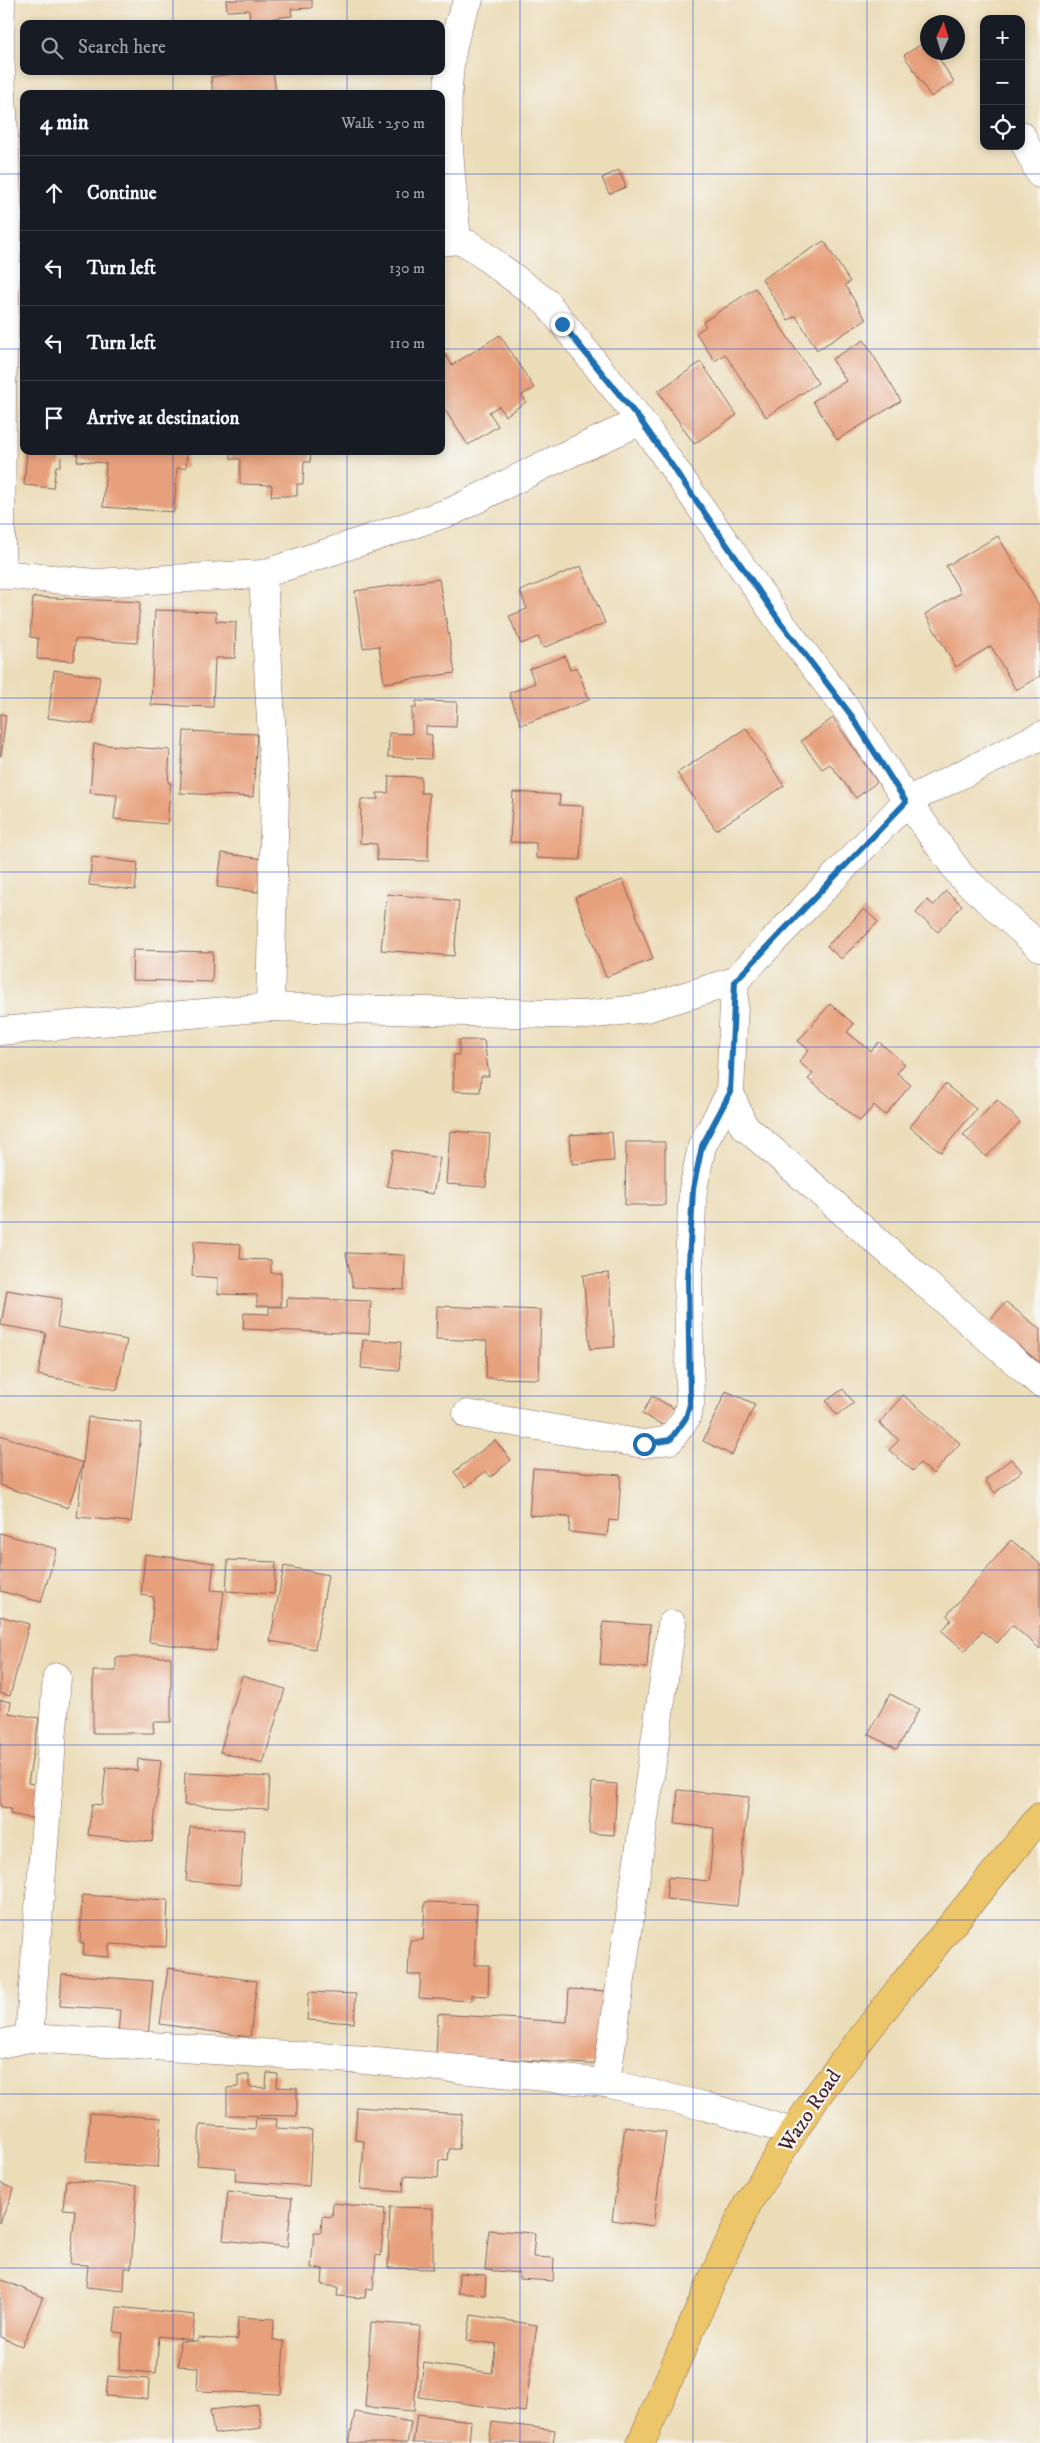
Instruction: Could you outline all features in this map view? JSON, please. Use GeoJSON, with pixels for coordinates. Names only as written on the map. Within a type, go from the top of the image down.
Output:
{"type":"FeatureCollection","features":[{"type":"Feature","properties":{"kind":"main road","name":"Wazo Road"},"geometry":{"type":"LineString","coordinates":[[641,2443],[720,2262],[748,2203],[816,2098],[904,1983],[1040,1817]]}},
{"type":"Feature","properties":{"kind":"street"},"geometry":{"type":"LineString","coordinates":[[0,0],[0,52],[8,215],[2,395],[1,574],[95,583],[263,574],[453,511],[544,465],[641,421]]}},
{"type":"Feature","properties":{"kind":"street"},"geometry":{"type":"LineString","coordinates":[[469,0],[459,18],[452,52],[448,103],[450,157],[449,241],[470,245],[546,302],[641,421],[781,623],[851,715],[906,802],[962,878],[1040,947]]}},
{"type":"Feature","properties":{"kind":"street"},"geometry":{"type":"LineString","coordinates":[[1025,143],[1040,174]]}},
{"type":"Feature","properties":{"kind":"street"},"geometry":{"type":"LineString","coordinates":[[263,574],[275,794],[270,1008]]}},
{"type":"Feature","properties":{"kind":"street"},"geometry":{"type":"LineString","coordinates":[[0,1030],[270,1008],[587,1015],[646,1008],[735,981],[906,802],[1040,736]]}},
{"type":"Feature","properties":{"kind":"street"},"geometry":{"type":"LineString","coordinates":[[735,981],[730,1093],[743,1125],[1040,1383]]}},
{"type":"Feature","properties":{"kind":"street"},"geometry":{"type":"LineString","coordinates":[[467,1414],[644,1444],[670,1440],[686,1418],[690,1404],[688,1281],[693,1189],[702,1146],[730,1093]]}},
{"type":"Feature","properties":{"kind":"street"},"geometry":{"type":"LineString","coordinates":[[606,2083],[672,1624]]}},
{"type":"Feature","properties":{"kind":"street"},"geometry":{"type":"LineString","coordinates":[[29,2038],[57,1677]]}},
{"type":"Feature","properties":{"kind":"street"},"geometry":{"type":"LineString","coordinates":[[0,2044],[29,2038],[366,2060],[606,2083],[704,2106],[794,2132]]}},
{"type":"Feature","properties":{"kind":"building"},"geometry":{"type":"Polygon","coordinates":[[[226,0],[312,0],[312,8],[291,9],[292,16],[273,18],[273,20],[250,20],[249,10],[227,11],[226,0]]]}},
{"type":"Feature","properties":{"kind":"building"},"geometry":{"type":"Polygon","coordinates":[[[920,45],[920,60],[940,60],[954,82],[931,97],[904,55],[920,45]]]}},
{"type":"Feature","properties":{"kind":"building"},"geometry":{"type":"Polygon","coordinates":[[[225,75],[274,75],[275,90],[213,90],[211,77],[225,75]]]}},
{"type":"Feature","properties":{"kind":"building"},"geometry":{"type":"Polygon","coordinates":[[[619,170],[626,187],[609,194],[602,178],[619,170]]]}},
{"type":"Feature","properties":{"kind":"building"},"geometry":{"type":"Polygon","coordinates":[[[824,241],[850,282],[845,285],[866,320],[817,350],[796,316],[788,320],[762,279],[824,241]]]}},
{"type":"Feature","properties":{"kind":"building"},"geometry":{"type":"Polygon","coordinates":[[[755,288],[818,383],[766,417],[725,354],[715,361],[696,333],[706,326],[703,322],[755,288]]]}},
{"type":"Feature","properties":{"kind":"building"},"geometry":{"type":"Polygon","coordinates":[[[500,335],[534,388],[522,395],[526,402],[505,416],[499,406],[489,412],[498,426],[468,445],[445,410],[445,354],[452,365],[500,335]]]}},
{"type":"Feature","properties":{"kind":"building"},"geometry":{"type":"Polygon","coordinates":[[[864,340],[901,401],[837,440],[813,401],[846,381],[832,359],[864,340]]]}},
{"type":"Feature","properties":{"kind":"building"},"geometry":{"type":"Polygon","coordinates":[[[701,362],[737,415],[694,444],[658,391],[701,362]]]}},
{"type":"Feature","properties":{"kind":"building"},"geometry":{"type":"Polygon","coordinates":[[[27,455],[61,455],[60,466],[56,466],[53,488],[24,485],[27,455]]]}},
{"type":"Feature","properties":{"kind":"building"},"geometry":{"type":"Polygon","coordinates":[[[78,455],[187,455],[186,468],[177,468],[174,512],[103,507],[106,463],[77,461],[78,455]]]}},
{"type":"Feature","properties":{"kind":"building"},"geometry":{"type":"Polygon","coordinates":[[[231,455],[311,455],[310,462],[304,462],[303,484],[297,484],[297,496],[271,496],[272,485],[240,484],[240,459],[231,459],[231,455]]]}},
{"type":"Feature","properties":{"kind":"building"},"geometry":{"type":"Polygon","coordinates":[[[998,536],[1040,607],[1040,676],[1016,690],[991,646],[956,667],[925,614],[961,593],[946,566],[998,536]]]}},
{"type":"Feature","properties":{"kind":"building"},"geometry":{"type":"Polygon","coordinates":[[[581,566],[605,623],[543,648],[538,637],[521,644],[509,616],[527,609],[520,591],[581,566]]]}},
{"type":"Feature","properties":{"kind":"building"},"geometry":{"type":"Polygon","coordinates":[[[439,579],[455,673],[384,683],[379,646],[363,648],[355,591],[439,579]]]}},
{"type":"Feature","properties":{"kind":"building"},"geometry":{"type":"Polygon","coordinates":[[[33,597],[140,602],[137,643],[75,639],[74,661],[37,659],[38,638],[30,637],[33,597]]]}},
{"type":"Feature","properties":{"kind":"building"},"geometry":{"type":"Polygon","coordinates":[[[155,610],[216,612],[216,621],[236,622],[235,658],[215,658],[213,707],[151,705],[155,610]]]}},
{"type":"Feature","properties":{"kind":"building"},"geometry":{"type":"Polygon","coordinates":[[[565,656],[570,670],[577,667],[589,700],[521,725],[509,693],[535,683],[529,669],[565,656]]]}},
{"type":"Feature","properties":{"kind":"building"},"geometry":{"type":"Polygon","coordinates":[[[54,670],[100,677],[93,724],[48,718],[54,670]]]}},
{"type":"Feature","properties":{"kind":"building"},"geometry":{"type":"Polygon","coordinates":[[[416,701],[457,702],[456,727],[426,726],[426,734],[432,735],[431,759],[388,757],[389,733],[412,734],[412,708],[416,708],[416,701]]]}},
{"type":"Feature","properties":{"kind":"building"},"geometry":{"type":"Polygon","coordinates":[[[0,714],[6,715],[1,756],[0,756],[0,714]]]}},
{"type":"Feature","properties":{"kind":"building"},"geometry":{"type":"Polygon","coordinates":[[[833,718],[877,782],[856,798],[830,764],[822,769],[801,741],[833,718]]]}},
{"type":"Feature","properties":{"kind":"building"},"geometry":{"type":"Polygon","coordinates":[[[746,728],[784,786],[716,830],[677,773],[746,728]]]}},
{"type":"Feature","properties":{"kind":"building"},"geometry":{"type":"Polygon","coordinates":[[[184,731],[257,734],[253,797],[180,793],[184,731]]]}},
{"type":"Feature","properties":{"kind":"building"},"geometry":{"type":"Polygon","coordinates":[[[94,744],[170,750],[168,783],[171,783],[167,824],[114,819],[117,795],[90,793],[94,744]]]}},
{"type":"Feature","properties":{"kind":"building"},"geometry":{"type":"Polygon","coordinates":[[[389,776],[421,777],[421,793],[429,793],[428,861],[377,860],[377,844],[360,843],[361,799],[378,799],[377,793],[388,793],[389,776]]]}},
{"type":"Feature","properties":{"kind":"building"},"geometry":{"type":"Polygon","coordinates":[[[513,792],[560,795],[559,805],[583,806],[580,860],[536,858],[536,843],[510,842],[513,792]]]}},
{"type":"Feature","properties":{"kind":"building"},"geometry":{"type":"Polygon","coordinates":[[[222,853],[263,859],[258,892],[217,887],[222,853]]]}},
{"type":"Feature","properties":{"kind":"building"},"geometry":{"type":"Polygon","coordinates":[[[92,857],[138,863],[135,890],[89,885],[92,857]]]}},
{"type":"Feature","properties":{"kind":"building"},"geometry":{"type":"Polygon","coordinates":[[[623,880],[653,959],[606,977],[575,897],[623,880]]]}},
{"type":"Feature","properties":{"kind":"building"},"geometry":{"type":"Polygon","coordinates":[[[946,891],[962,905],[938,932],[916,913],[927,900],[934,905],[946,891]]]}},
{"type":"Feature","properties":{"kind":"building"},"geometry":{"type":"Polygon","coordinates":[[[387,894],[459,901],[454,956],[381,950],[387,894]]]}},
{"type":"Feature","properties":{"kind":"building"},"geometry":{"type":"Polygon","coordinates":[[[864,909],[878,922],[841,959],[827,946],[864,909]]]}},
{"type":"Feature","properties":{"kind":"building"},"geometry":{"type":"Polygon","coordinates":[[[133,950],[213,952],[212,982],[132,980],[133,950]]]}},
{"type":"Feature","properties":{"kind":"building"},"geometry":{"type":"Polygon","coordinates":[[[830,1004],[854,1024],[847,1032],[871,1051],[879,1042],[905,1064],[897,1073],[911,1085],[885,1115],[874,1105],[860,1121],[808,1079],[813,1074],[799,1062],[809,1050],[798,1041],[830,1004]]]}},
{"type":"Feature","properties":{"kind":"building"},"geometry":{"type":"Polygon","coordinates":[[[459,1040],[484,1040],[489,1076],[481,1076],[480,1092],[453,1091],[454,1055],[459,1055],[459,1040]]]}},
{"type":"Feature","properties":{"kind":"building"},"geometry":{"type":"Polygon","coordinates":[[[945,1084],[976,1109],[941,1152],[910,1127],[945,1084]]]}},
{"type":"Feature","properties":{"kind":"building"},"geometry":{"type":"Polygon","coordinates":[[[997,1100],[1020,1122],[986,1157],[963,1135],[997,1100]]]}},
{"type":"Feature","properties":{"kind":"building"},"geometry":{"type":"Polygon","coordinates":[[[450,1131],[490,1134],[486,1187],[446,1184],[450,1131]]]}},
{"type":"Feature","properties":{"kind":"building"},"geometry":{"type":"Polygon","coordinates":[[[612,1132],[614,1161],[572,1164],[570,1135],[612,1132]]]}},
{"type":"Feature","properties":{"kind":"building"},"geometry":{"type":"Polygon","coordinates":[[[626,1142],[665,1142],[665,1205],[625,1205],[626,1142]]]}},
{"type":"Feature","properties":{"kind":"building"},"geometry":{"type":"Polygon","coordinates":[[[393,1150],[440,1158],[433,1194],[387,1186],[393,1150]]]}},
{"type":"Feature","properties":{"kind":"building"},"geometry":{"type":"Polygon","coordinates":[[[194,1241],[241,1244],[240,1259],[271,1260],[271,1273],[281,1273],[281,1306],[257,1306],[257,1295],[218,1294],[218,1278],[192,1276],[194,1241]]]}},
{"type":"Feature","properties":{"kind":"building"},"geometry":{"type":"Polygon","coordinates":[[[346,1253],[405,1255],[404,1290],[353,1287],[346,1253]]]}},
{"type":"Feature","properties":{"kind":"building"},"geometry":{"type":"Polygon","coordinates":[[[609,1273],[615,1347],[590,1349],[583,1275],[609,1273]]]}},
{"type":"Feature","properties":{"kind":"building"},"geometry":{"type":"Polygon","coordinates":[[[7,1290],[62,1299],[57,1327],[127,1340],[117,1390],[38,1375],[46,1333],[1,1325],[7,1290]]]}},
{"type":"Feature","properties":{"kind":"building"},"geometry":{"type":"Polygon","coordinates":[[[287,1298],[371,1301],[369,1334],[243,1329],[244,1313],[269,1314],[269,1307],[287,1307],[287,1298]]]}},
{"type":"Feature","properties":{"kind":"building"},"geometry":{"type":"Polygon","coordinates":[[[1006,1302],[1040,1329],[1040,1363],[989,1321],[1006,1302]]]}},
{"type":"Feature","properties":{"kind":"building"},"geometry":{"type":"Polygon","coordinates":[[[437,1306],[541,1310],[539,1379],[486,1378],[487,1341],[436,1339],[437,1306]]]}},
{"type":"Feature","properties":{"kind":"building"},"geometry":{"type":"Polygon","coordinates":[[[363,1340],[401,1342],[399,1371],[361,1368],[363,1340]]]}},
{"type":"Feature","properties":{"kind":"building"},"geometry":{"type":"Polygon","coordinates":[[[843,1389],[854,1403],[837,1415],[826,1401],[843,1389]]]}},
{"type":"Feature","properties":{"kind":"building"},"geometry":{"type":"Polygon","coordinates":[[[726,1391],[755,1404],[732,1455],[703,1441],[726,1391]]]}},
{"type":"Feature","properties":{"kind":"building"},"geometry":{"type":"Polygon","coordinates":[[[903,1395],[960,1443],[933,1474],[920,1463],[913,1471],[889,1450],[899,1440],[879,1423],[903,1395]]]}},
{"type":"Feature","properties":{"kind":"building"},"geometry":{"type":"Polygon","coordinates":[[[652,1396],[675,1409],[665,1426],[642,1414],[652,1396]]]}},
{"type":"Feature","properties":{"kind":"building"},"geometry":{"type":"Polygon","coordinates":[[[88,1417],[142,1423],[131,1522],[77,1517],[88,1417]]]}},
{"type":"Feature","properties":{"kind":"building"},"geometry":{"type":"Polygon","coordinates":[[[0,1435],[83,1463],[68,1508],[0,1485],[0,1435]]]}},
{"type":"Feature","properties":{"kind":"building"},"geometry":{"type":"Polygon","coordinates":[[[495,1440],[511,1460],[491,1477],[486,1471],[466,1487],[454,1472],[495,1440]]]}},
{"type":"Feature","properties":{"kind":"building"},"geometry":{"type":"Polygon","coordinates":[[[1011,1459],[1022,1471],[995,1493],[985,1480],[1011,1459]]]}},
{"type":"Feature","properties":{"kind":"building"},"geometry":{"type":"Polygon","coordinates":[[[533,1468],[621,1475],[618,1521],[609,1520],[607,1536],[569,1532],[570,1517],[529,1515],[533,1468]]]}},
{"type":"Feature","properties":{"kind":"building"},"geometry":{"type":"Polygon","coordinates":[[[0,1533],[57,1549],[41,1602],[0,1591],[0,1533]]]}},
{"type":"Feature","properties":{"kind":"building"},"geometry":{"type":"Polygon","coordinates":[[[1011,1540],[1040,1564],[1040,1649],[1012,1625],[997,1643],[982,1631],[965,1651],[942,1631],[951,1620],[947,1615],[1011,1540]]]}},
{"type":"Feature","properties":{"kind":"building"},"geometry":{"type":"Polygon","coordinates":[[[145,1554],[214,1563],[211,1590],[224,1591],[216,1651],[149,1642],[154,1597],[141,1595],[145,1554]]]}},
{"type":"Feature","properties":{"kind":"building"},"geometry":{"type":"Polygon","coordinates":[[[228,1560],[276,1562],[274,1594],[226,1591],[228,1560]]]}},
{"type":"Feature","properties":{"kind":"building"},"geometry":{"type":"Polygon","coordinates":[[[284,1566],[328,1575],[315,1649],[270,1641],[284,1566]]]}},
{"type":"Feature","properties":{"kind":"building"},"geometry":{"type":"Polygon","coordinates":[[[0,1616],[29,1624],[10,1696],[0,1693],[0,1616]]]}},
{"type":"Feature","properties":{"kind":"building"},"geometry":{"type":"Polygon","coordinates":[[[603,1622],[650,1625],[647,1668],[600,1664],[603,1622]]]}},
{"type":"Feature","properties":{"kind":"building"},"geometry":{"type":"Polygon","coordinates":[[[116,1657],[171,1657],[171,1722],[153,1722],[154,1733],[93,1733],[93,1671],[116,1671],[116,1657]]]}},
{"type":"Feature","properties":{"kind":"building"},"geometry":{"type":"Polygon","coordinates":[[[242,1676],[285,1689],[263,1764],[220,1752],[242,1676]]]}},
{"type":"Feature","properties":{"kind":"building"},"geometry":{"type":"Polygon","coordinates":[[[890,1694],[919,1709],[897,1749],[868,1734],[890,1694]]]}},
{"type":"Feature","properties":{"kind":"building"},"geometry":{"type":"Polygon","coordinates":[[[0,1700],[11,1702],[9,1713],[39,1718],[28,1783],[42,1786],[36,1819],[10,1814],[11,1809],[0,1806],[0,1700]]]}},
{"type":"Feature","properties":{"kind":"building"},"geometry":{"type":"Polygon","coordinates":[[[138,1759],[161,1761],[152,1842],[88,1835],[92,1804],[102,1805],[106,1767],[137,1771],[138,1759]]]}},
{"type":"Feature","properties":{"kind":"building"},"geometry":{"type":"Polygon","coordinates":[[[185,1773],[270,1777],[268,1809],[184,1805],[185,1773]]]}},
{"type":"Feature","properties":{"kind":"building"},"geometry":{"type":"Polygon","coordinates":[[[592,1782],[617,1784],[614,1835],[589,1833],[592,1782]]]}},
{"type":"Feature","properties":{"kind":"building"},"geometry":{"type":"Polygon","coordinates":[[[678,1790],[749,1797],[737,1906],[666,1899],[668,1877],[709,1881],[714,1828],[675,1824],[678,1790]]]}},
{"type":"Feature","properties":{"kind":"building"},"geometry":{"type":"Polygon","coordinates":[[[190,1827],[244,1830],[240,1885],[186,1881],[190,1827]]]}},
{"type":"Feature","properties":{"kind":"building"},"geometry":{"type":"Polygon","coordinates":[[[82,1895],[168,1900],[166,1947],[109,1944],[109,1957],[83,1955],[84,1943],[80,1943],[82,1895]]]}},
{"type":"Feature","properties":{"kind":"building"},"geometry":{"type":"Polygon","coordinates":[[[425,1902],[477,1904],[474,1965],[489,1965],[488,1996],[472,1995],[472,2001],[419,1998],[421,1975],[408,1975],[410,1940],[423,1940],[425,1902]]]}},
{"type":"Feature","properties":{"kind":"building"},"geometry":{"type":"Polygon","coordinates":[[[168,1968],[257,1981],[250,2037],[160,2024],[168,1968]]]}},
{"type":"Feature","properties":{"kind":"building"},"geometry":{"type":"Polygon","coordinates":[[[62,1974],[153,1981],[148,2037],[118,2034],[120,2010],[60,2006],[62,1974]]]}},
{"type":"Feature","properties":{"kind":"building"},"geometry":{"type":"Polygon","coordinates":[[[569,1989],[608,1991],[605,2065],[436,2055],[438,2014],[567,2022],[569,1989]]]}},
{"type":"Feature","properties":{"kind":"building"},"geometry":{"type":"Polygon","coordinates":[[[309,1992],[356,1994],[354,2023],[307,2020],[309,1992]]]}},
{"type":"Feature","properties":{"kind":"building"},"geometry":{"type":"Polygon","coordinates":[[[267,2073],[278,2074],[277,2087],[297,2088],[297,2116],[227,2115],[227,2088],[238,2087],[238,2075],[249,2075],[249,2087],[266,2088],[267,2073]]]}},
{"type":"Feature","properties":{"kind":"building"},"geometry":{"type":"Polygon","coordinates":[[[357,2107],[462,2114],[459,2149],[449,2149],[448,2161],[439,2160],[438,2178],[404,2176],[403,2192],[361,2189],[364,2141],[355,2140],[357,2107]]]}},
{"type":"Feature","properties":{"kind":"building"},"geometry":{"type":"Polygon","coordinates":[[[90,2113],[161,2118],[158,2167],[86,2162],[90,2113]]]}},
{"type":"Feature","properties":{"kind":"building"},"geometry":{"type":"Polygon","coordinates":[[[256,2118],[277,2119],[276,2128],[312,2130],[309,2186],[235,2181],[236,2168],[197,2165],[200,2125],[255,2129],[256,2118]]]}},
{"type":"Feature","properties":{"kind":"building"},"geometry":{"type":"Polygon","coordinates":[[[625,2126],[666,2132],[653,2226],[612,2220],[625,2126]]]}},
{"type":"Feature","properties":{"kind":"building"},"geometry":{"type":"Polygon","coordinates":[[[66,2180],[137,2186],[131,2268],[125,2268],[124,2291],[86,2287],[88,2265],[70,2264],[75,2210],[63,2209],[66,2180]]]}},
{"type":"Feature","properties":{"kind":"building"},"geometry":{"type":"Polygon","coordinates":[[[0,2183],[14,2189],[0,2223],[0,2183]]]}},
{"type":"Feature","properties":{"kind":"building"},"geometry":{"type":"Polygon","coordinates":[[[228,2191],[292,2198],[287,2247],[223,2240],[228,2191]]]}},
{"type":"Feature","properties":{"kind":"building"},"geometry":{"type":"Polygon","coordinates":[[[333,2203],[385,2209],[381,2256],[376,2255],[373,2290],[366,2289],[365,2298],[337,2296],[338,2287],[322,2285],[323,2269],[311,2268],[314,2232],[321,2232],[322,2216],[332,2217],[333,2203]]]}},
{"type":"Feature","properties":{"kind":"building"},"geometry":{"type":"Polygon","coordinates":[[[390,2207],[433,2208],[433,2269],[388,2268],[390,2207]]]}},
{"type":"Feature","properties":{"kind":"building"},"geometry":{"type":"Polygon","coordinates":[[[489,2230],[535,2233],[533,2257],[554,2258],[553,2281],[519,2279],[520,2273],[485,2270],[489,2230]]]}},
{"type":"Feature","properties":{"kind":"building"},"geometry":{"type":"Polygon","coordinates":[[[459,2273],[486,2275],[485,2295],[458,2293],[459,2273]]]}},
{"type":"Feature","properties":{"kind":"building"},"geometry":{"type":"Polygon","coordinates":[[[0,2279],[43,2297],[22,2346],[0,2337],[0,2279]]]}},
{"type":"Feature","properties":{"kind":"building"},"geometry":{"type":"Polygon","coordinates":[[[117,2307],[195,2315],[192,2340],[159,2336],[156,2373],[119,2370],[123,2333],[114,2332],[117,2307]]]}},
{"type":"Feature","properties":{"kind":"building"},"geometry":{"type":"Polygon","coordinates":[[[471,2315],[537,2325],[525,2412],[419,2397],[424,2363],[492,2373],[496,2344],[467,2340],[471,2315]]]}},
{"type":"Feature","properties":{"kind":"building"},"geometry":{"type":"Polygon","coordinates":[[[238,2317],[274,2319],[273,2341],[284,2341],[281,2394],[197,2391],[198,2367],[178,2366],[180,2341],[198,2342],[198,2338],[237,2340],[238,2317]]]}},
{"type":"Feature","properties":{"kind":"building"},"geometry":{"type":"Polygon","coordinates":[[[371,2322],[420,2326],[414,2411],[365,2407],[371,2322]]]}},
{"type":"Feature","properties":{"kind":"building"},"geometry":{"type":"Polygon","coordinates":[[[108,2376],[149,2379],[148,2399],[106,2396],[108,2376]]]}},
{"type":"Feature","properties":{"kind":"building"},"geometry":{"type":"Polygon","coordinates":[[[258,2404],[261,2428],[214,2434],[210,2410],[258,2404]]]}},
{"type":"Feature","properties":{"kind":"building"},"geometry":{"type":"Polygon","coordinates":[[[355,2412],[411,2422],[407,2443],[349,2443],[355,2412]]]}},
{"type":"Feature","properties":{"kind":"building"},"geometry":{"type":"Polygon","coordinates":[[[417,2414],[471,2421],[469,2443],[413,2443],[417,2414]]]}},
{"type":"Feature","properties":{"kind":"building"},"geometry":{"type":"Polygon","coordinates":[[[492,2422],[555,2430],[553,2443],[489,2443],[492,2422]]]}},
{"type":"Feature","properties":{"kind":"route"},"geometry":{"type":"LineString","coordinates":[[562,324],[641,421],[781,623],[851,715],[906,802],[735,981],[730,1093],[702,1146],[693,1189],[688,1281],[690,1404],[686,1418],[670,1440],[644,1444]]}}]}
